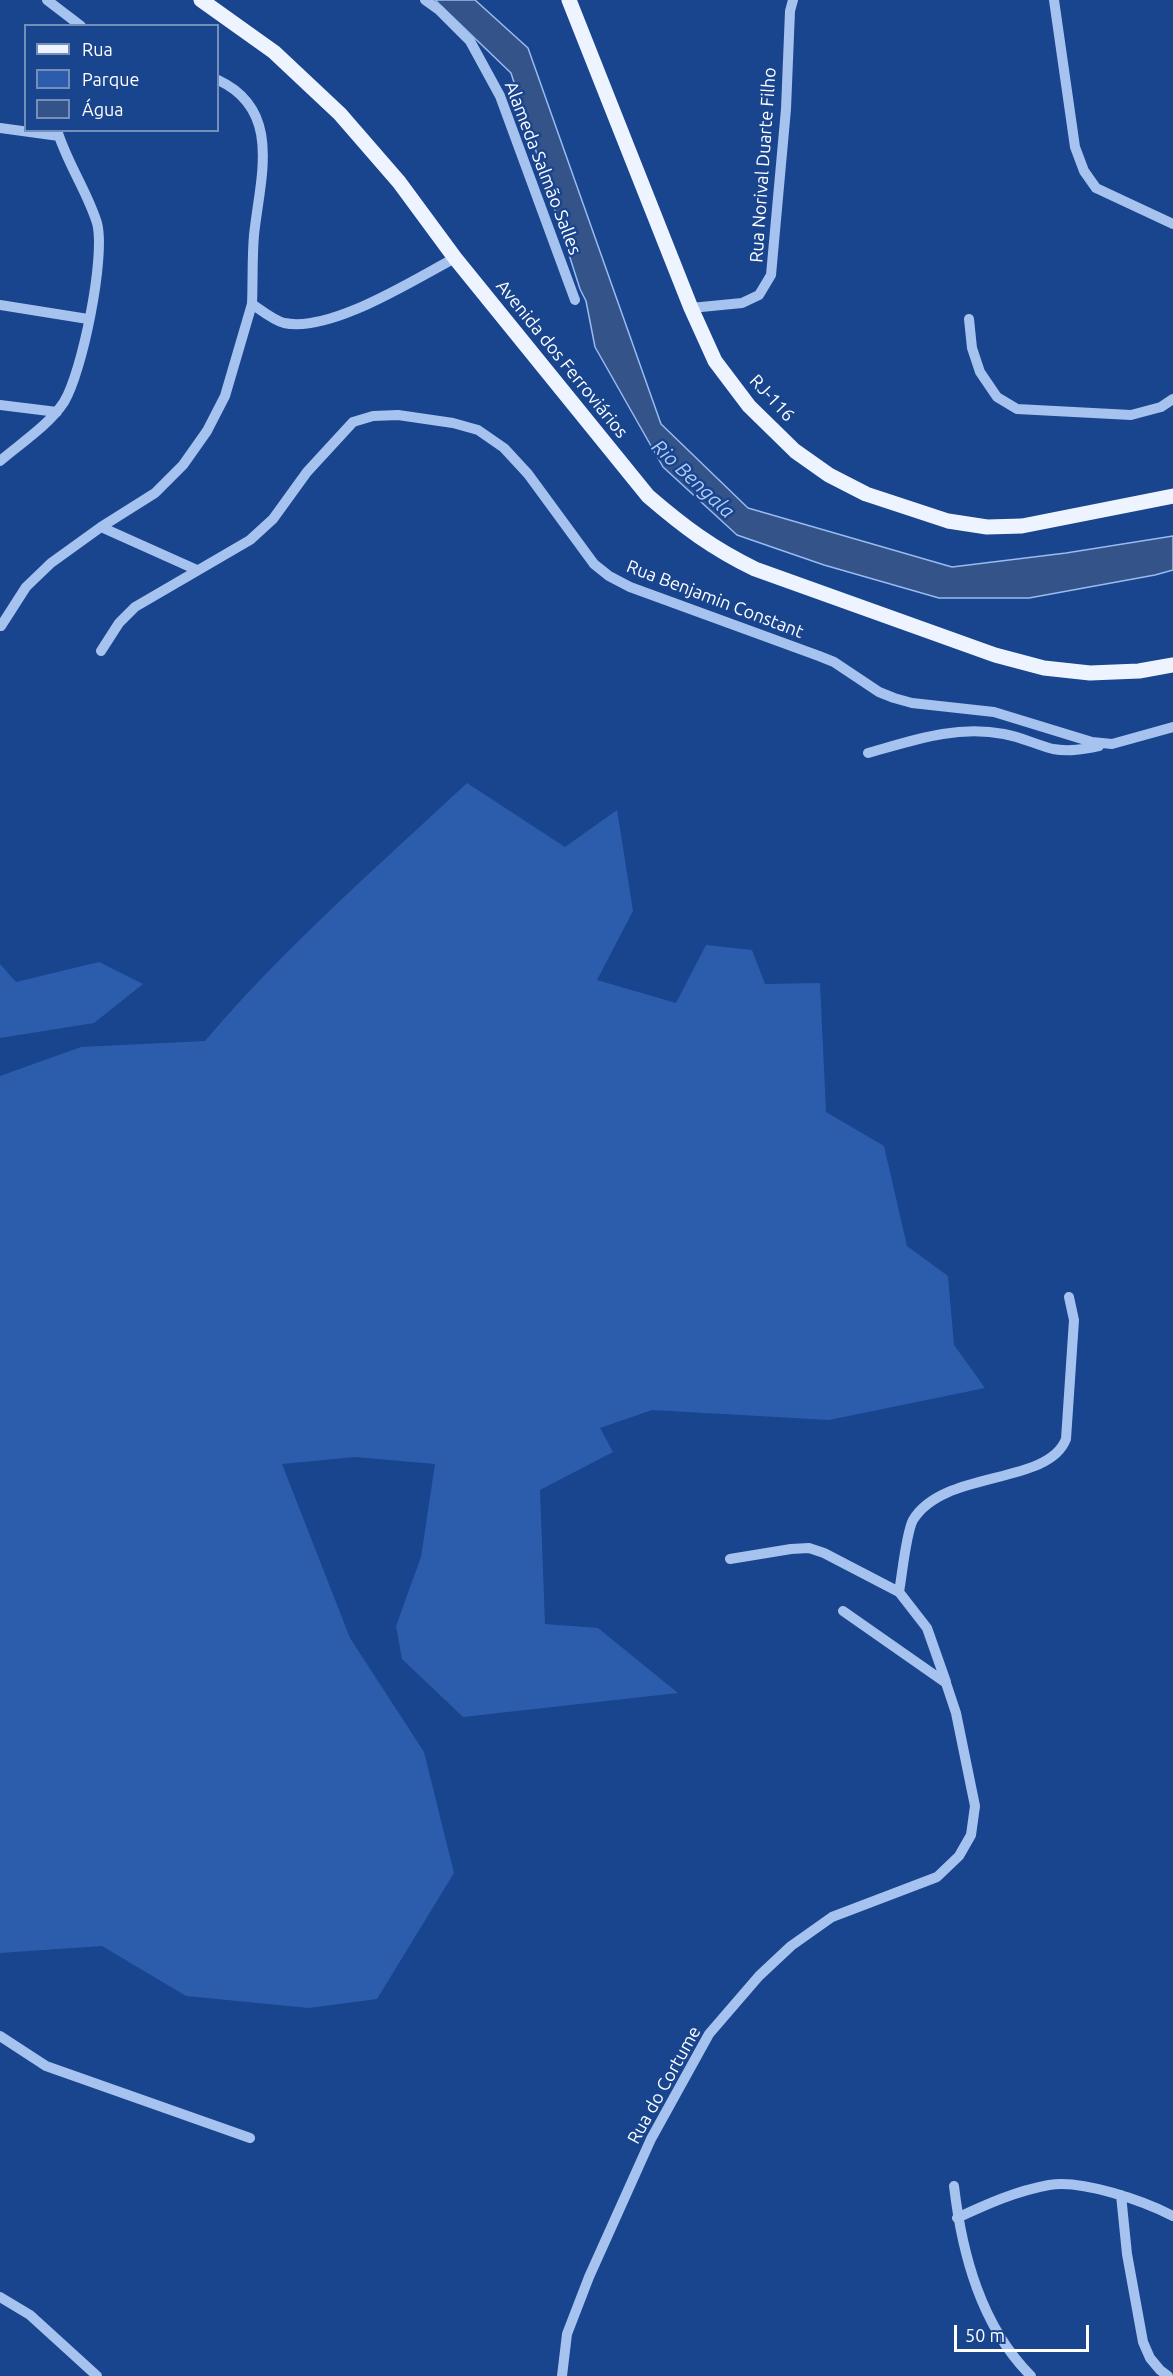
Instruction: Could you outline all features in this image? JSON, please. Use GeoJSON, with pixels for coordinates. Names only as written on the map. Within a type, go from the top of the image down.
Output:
{"type":"FeatureCollection","features":[{"type":"Feature","properties":{"kind":"main road","name":"Avenida dos Ferroviários"},"geometry":{"type":"LineString","coordinates":[[201,0],[274,52],[340,114],[399,182],[455,258],[648,496],[686,529],[720,552],[755,569],[984,651],[1044,668],[1090,674],[1138,671],[1173,665]]}},
{"type":"Feature","properties":{"kind":"main road","name":"RJ-116"},"geometry":{"type":"LineString","coordinates":[[569,1],[691,308],[715,361],[749,406],[795,451],[829,475],[866,494],[948,521],[987,527],[1022,526],[1173,496]]}},
{"type":"Feature","properties":{"kind":"street"},"geometry":{"type":"LineString","coordinates":[[47,0],[78,24]]}},
{"type":"Feature","properties":{"kind":"street","name":"Alameda Salmão Salles"},"geometry":{"type":"LineString","coordinates":[[425,0],[440,10],[470,41],[500,96],[575,300]]}},
{"type":"Feature","properties":{"kind":"street","name":"Rua Norival Duarte Filho"},"geometry":{"type":"LineString","coordinates":[[691,308],[742,303],[759,295],[771,275],[786,110],[790,10],[793,0]]}},
{"type":"Feature","properties":{"kind":"street"},"geometry":{"type":"LineString","coordinates":[[1054,0],[1075,147],[1084,171],[1096,188],[1173,224]]}},
{"type":"Feature","properties":{"kind":"street"},"geometry":{"type":"LineString","coordinates":[[1,626],[26,587],[51,563],[101,527],[155,493],[183,465],[207,431],[225,396],[252,304],[254,237],[263,172],[263,145],[256,115],[242,96],[219,81]]}},
{"type":"Feature","properties":{"kind":"street"},"geometry":{"type":"LineString","coordinates":[[0,128],[24,130]]}},
{"type":"Feature","properties":{"kind":"street"},"geometry":{"type":"LineString","coordinates":[[0,461],[57,412],[73,384],[99,258],[98,226],[88,196],[58,133]]}},
{"type":"Feature","properties":{"kind":"street"},"geometry":{"type":"LineString","coordinates":[[252,304],[281,322],[300,325],[321,322],[387,295],[455,258]]}},
{"type":"Feature","properties":{"kind":"street"},"geometry":{"type":"LineString","coordinates":[[0,305],[88,319]]}},
{"type":"Feature","properties":{"kind":"street"},"geometry":{"type":"LineString","coordinates":[[969,319],[972,348],[980,372],[997,398],[1017,409],[1131,416],[1161,407],[1173,399]]}},
{"type":"Feature","properties":{"kind":"street"},"geometry":{"type":"LineString","coordinates":[[0,405],[57,412]]}},
{"type":"Feature","properties":{"kind":"street","name":"Rua Benjamin Constant"},"geometry":{"type":"LineString","coordinates":[[101,651],[119,623],[135,607],[250,540],[273,519],[307,472],[353,422],[373,416],[398,415],[453,423],[478,430],[504,448],[528,474],[594,564],[609,576],[630,587],[834,662],[879,692],[912,703],[994,712],[1072,737],[1112,744],[1173,727]]}},
{"type":"Feature","properties":{"kind":"street"},"geometry":{"type":"LineString","coordinates":[[101,527],[197,570]]}},
{"type":"Feature","properties":{"kind":"street"},"geometry":{"type":"LineString","coordinates":[[868,753],[942,732],[978,731],[1004,734],[1054,749],[1076,750],[1112,744]]}},
{"type":"Feature","properties":{"kind":"street"},"geometry":{"type":"LineString","coordinates":[[899,1593],[912,1522],[925,1504],[945,1493],[1045,1462],[1062,1450],[1066,1439],[1074,1320],[1069,1297]]}},
{"type":"Feature","properties":{"kind":"street","name":"Rua do Cortume"},"geometry":{"type":"LineString","coordinates":[[562,2376],[567,2334],[590,2277],[651,2139],[709,2034],[759,1976],[791,1946],[832,1917],[937,1877],[959,1856],[971,1835],[975,1806],[956,1713],[927,1628],[915,1610],[899,1593],[824,1553],[809,1548],[730,1559]]}},
{"type":"Feature","properties":{"kind":"street"},"geometry":{"type":"LineString","coordinates":[[843,1611],[946,1683]]}},
{"type":"Feature","properties":{"kind":"street"},"geometry":{"type":"LineString","coordinates":[[0,2036],[46,2066],[250,2138]]}},
{"type":"Feature","properties":{"kind":"street"},"geometry":{"type":"LineString","coordinates":[[957,2218],[1009,2195],[1051,2184],[1078,2186],[1121,2195],[1153,2205],[1173,2216]]}},
{"type":"Feature","properties":{"kind":"street"},"geometry":{"type":"LineString","coordinates":[[954,2186],[957,2218],[978,2292],[996,2331],[1020,2365],[1031,2376]]}},
{"type":"Feature","properties":{"kind":"street"},"geometry":{"type":"LineString","coordinates":[[1121,2195],[1127,2254],[1143,2342],[1150,2358],[1168,2376]]}},
{"type":"Feature","properties":{"kind":"street"},"geometry":{"type":"LineString","coordinates":[[0,2297],[30,2315],[97,2376]]}},
{"type":"Feature","properties":{"kind":"green space"},"geometry":{"type":"Polygon","coordinates":[[[467,783],[565,847],[617,810],[633,911],[597,980],[676,1003],[706,945],[752,950],[765,984],[820,983],[826,1112],[884,1146],[907,1246],[948,1276],[954,1345],[985,1388],[829,1420],[652,1410],[600,1428],[613,1452],[540,1490],[545,1624],[598,1628],[678,1693],[463,1717],[402,1659],[396,1626],[421,1557],[435,1464],[355,1457],[282,1464],[350,1638],[424,1752],[454,1873],[377,1999],[309,2008],[186,1996],[102,1946],[0,1953],[0,1076],[81,1047],[205,1041],[299,940],[467,783]]]}},
{"type":"Feature","properties":{"kind":"green space"},"geometry":{"type":"Polygon","coordinates":[[[99,962],[143,984],[94,1023],[0,1038],[0,964],[16,982],[99,962]]]}},
{"type":"Feature","properties":{"kind":"water","name":"Rio Bengala"},"geometry":{"type":"Polygon","coordinates":[[[435,0],[475,0],[528,48],[661,424],[748,508],[952,567],[1066,553],[1173,536],[1173,570],[1029,598],[939,598],[824,565],[737,535],[663,467],[595,347],[586,301],[580,289],[511,73],[435,0]]]}}]}
